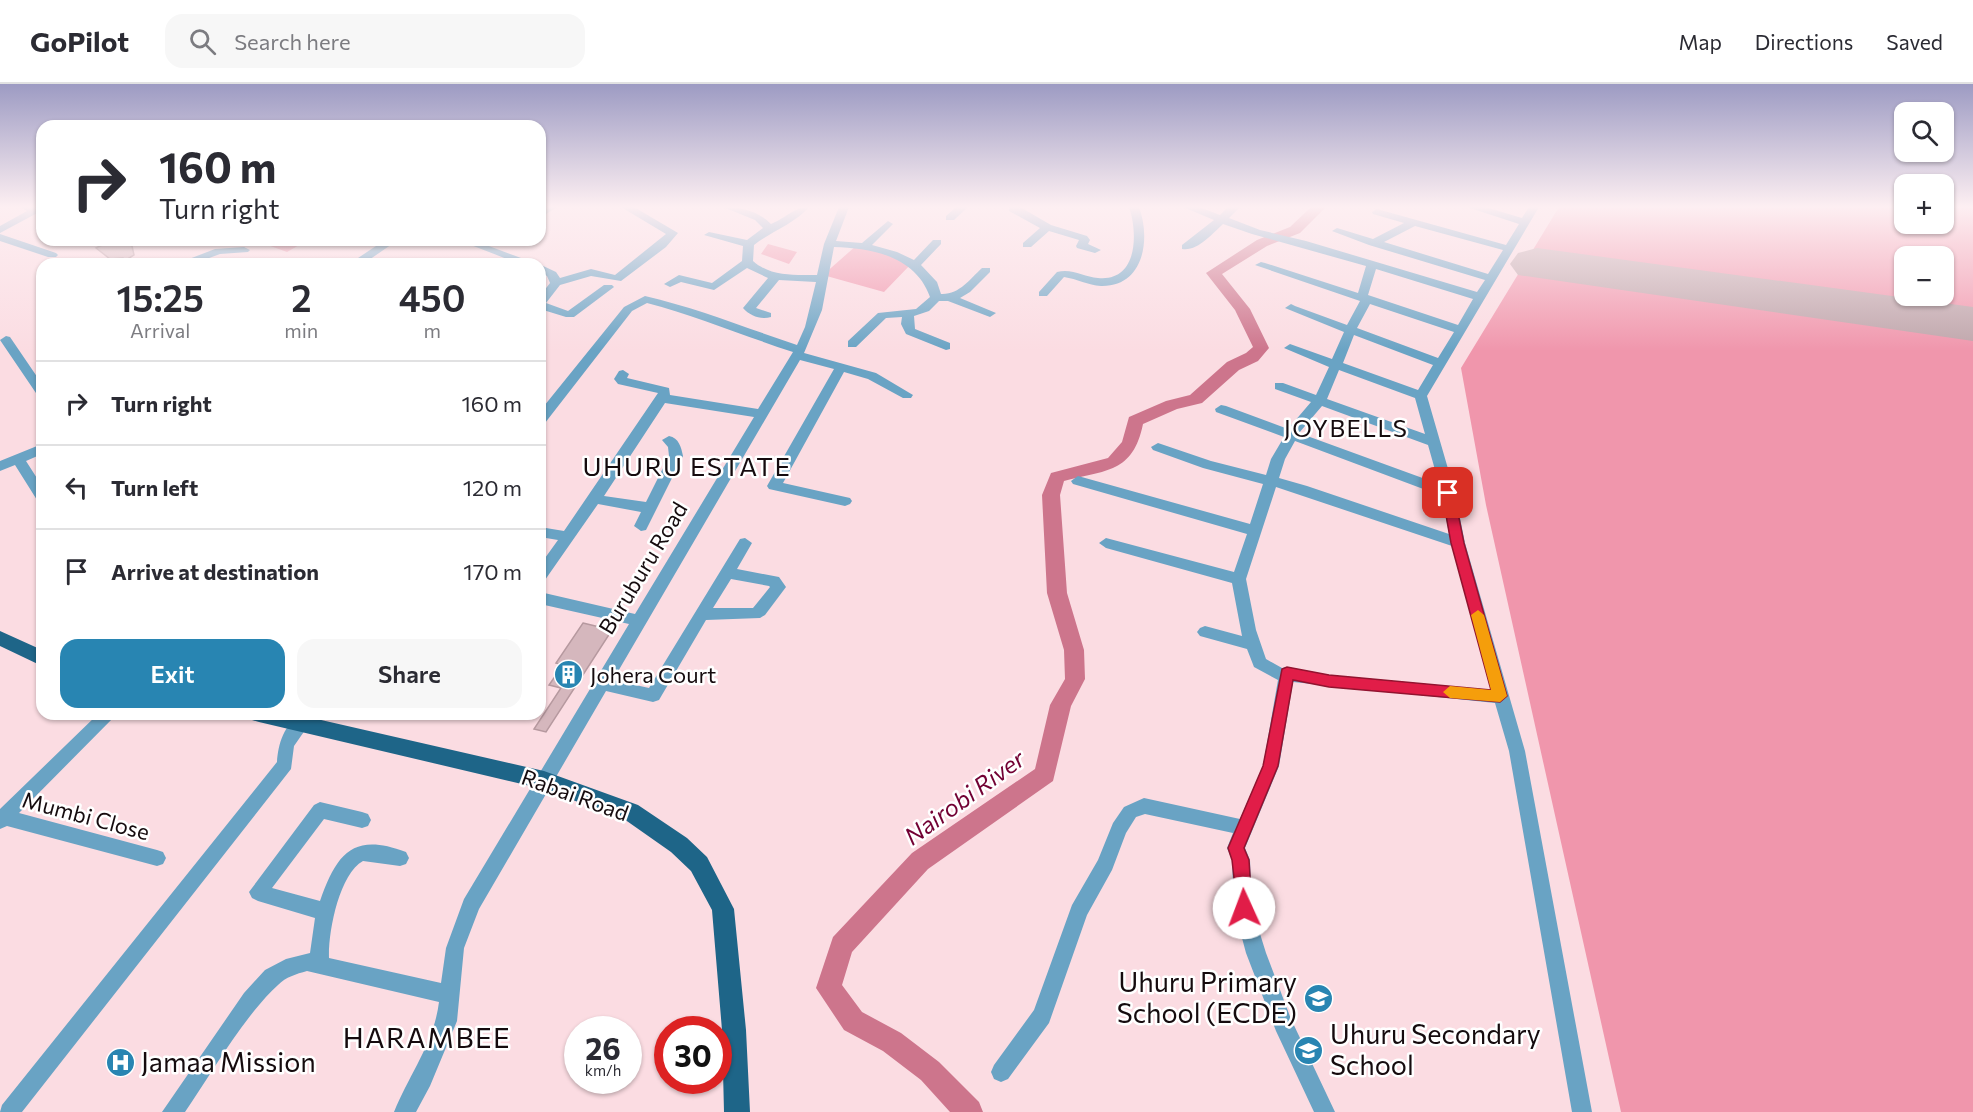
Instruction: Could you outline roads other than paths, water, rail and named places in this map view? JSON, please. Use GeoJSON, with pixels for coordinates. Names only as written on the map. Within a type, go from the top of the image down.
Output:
{"type":"FeatureCollection","features":[{"type":"Feature","properties":{"kind":"main road"},"geometry":{"type":"LineString","coordinates":[[0,638],[36,655]]}},
{"type":"Feature","properties":{"kind":"main road","name":"Rabai Road"},"geometry":{"type":"LineString","coordinates":[[304,720],[544,780],[631,812],[679,845],[699,864],[723,909],[734,1030],[737,1112]]}},
{"type":"Feature","properties":{"kind":"street"},"geometry":{"type":"LineString","coordinates":[[546,297],[556,283],[591,272],[617,279],[649,255]]}},
{"type":"Feature","properties":{"kind":"street"},"geometry":{"type":"LineString","coordinates":[[670,284],[679,278],[714,287],[747,262],[748,255]]}},
{"type":"Feature","properties":{"kind":"street","name":"Buruburu Road"},"geometry":{"type":"LineString","coordinates":[[404,1112],[423,1079],[442,1036],[450,995],[455,948],[471,904],[798,352],[813,323],[827,255]]}},
{"type":"Feature","properties":{"kind":"street"},"geometry":{"type":"LineString","coordinates":[[890,255],[916,264],[932,283],[936,297]]}},
{"type":"Feature","properties":{"kind":"street"},"geometry":{"type":"LineString","coordinates":[[916,264],[925,255]]}},
{"type":"Feature","properties":{"kind":"street"},"geometry":{"type":"LineString","coordinates":[[1042,294],[1060,274],[1106,283],[1127,274],[1137,255]]}},
{"type":"Feature","properties":{"kind":"street"},"geometry":{"type":"LineString","coordinates":[[1340,255],[1480,297]]}},
{"type":"Feature","properties":{"kind":"street"},"geometry":{"type":"LineString","coordinates":[[1412,255],[1493,279]]}},
{"type":"Feature","properties":{"kind":"street"},"geometry":{"type":"LineString","coordinates":[[1507,255],[1422,396],[1448,493],[1458,543],[1517,751],[1582,1112]]}},
{"type":"Feature","properties":{"kind":"street"},"geometry":{"type":"LineString","coordinates":[[747,262],[754,270],[776,276],[822,279]]}},
{"type":"Feature","properties":{"kind":"street"},"geometry":{"type":"LineString","coordinates":[[1261,265],[1461,330]]}},
{"type":"Feature","properties":{"kind":"street"},"geometry":{"type":"LineString","coordinates":[[1372,265],[1365,298],[1320,401],[1293,434],[1278,459],[1239,579],[1240,595],[1254,645],[1260,663],[1265,668],[1279,674],[1287,673],[1329,681],[1500,696]]}},
{"type":"Feature","properties":{"kind":"street"},"geometry":{"type":"LineString","coordinates":[[546,270],[552,274],[556,283]]}},
{"type":"Feature","properties":{"kind":"street"},"geometry":{"type":"LineString","coordinates":[[950,298],[966,290],[986,270]]}},
{"type":"Feature","properties":{"kind":"street"},"geometry":{"type":"LineString","coordinates":[[767,315],[755,313],[749,308],[776,276]]}},
{"type":"Feature","properties":{"kind":"street"},"geometry":{"type":"LineString","coordinates":[[546,307],[570,315],[608,287]]}},
{"type":"Feature","properties":{"kind":"street"},"geometry":{"type":"LineString","coordinates":[[936,297],[950,298],[990,313]]}},
{"type":"Feature","properties":{"kind":"street"},"geometry":{"type":"LineString","coordinates":[[852,344],[882,315],[908,315],[926,310],[936,297]]}},
{"type":"Feature","properties":{"kind":"street"},"geometry":{"type":"LineString","coordinates":[[546,412],[628,309],[645,299],[686,310],[798,352],[872,376],[907,395]]}},
{"type":"Feature","properties":{"kind":"street"},"geometry":{"type":"LineString","coordinates":[[1291,309],[1440,363]]}},
{"type":"Feature","properties":{"kind":"street"},"geometry":{"type":"LineString","coordinates":[[908,315],[907,324],[910,331],[946,346]]}},
{"type":"Feature","properties":{"kind":"street"},"geometry":{"type":"LineString","coordinates":[[6,340],[36,383]]}},
{"type":"Feature","properties":{"kind":"street"},"geometry":{"type":"LineString","coordinates":[[1290,348],[1422,396]]}},
{"type":"Feature","properties":{"kind":"street"},"geometry":{"type":"LineString","coordinates":[[841,367],[774,486],[845,501]]}},
{"type":"Feature","properties":{"kind":"street"},"geometry":{"type":"LineString","coordinates":[[30,373],[36,370]]}},
{"type":"Feature","properties":{"kind":"street"},"geometry":{"type":"LineString","coordinates":[[546,567],[595,499],[665,391],[622,381],[620,379],[623,374]]}},
{"type":"Feature","properties":{"kind":"street"},"geometry":{"type":"LineString","coordinates":[[1279,386],[1433,442]]}},
{"type":"Feature","properties":{"kind":"street"},"geometry":{"type":"LineString","coordinates":[[662,398],[762,414]]}},
{"type":"Feature","properties":{"kind":"street"},"geometry":{"type":"LineString","coordinates":[[1221,409],[1448,493]]}},
{"type":"Feature","properties":{"kind":"street"},"geometry":{"type":"LineString","coordinates":[[641,526],[676,456],[674,446],[669,440]]}},
{"type":"Feature","properties":{"kind":"street"},"geometry":{"type":"LineString","coordinates":[[1158,447],[1208,465],[1302,489],[1458,543]]}},
{"type":"Feature","properties":{"kind":"street"},"geometry":{"type":"LineString","coordinates":[[0,466],[36,452]]}},
{"type":"Feature","properties":{"kind":"street"},"geometry":{"type":"LineString","coordinates":[[18,459],[36,487]]}},
{"type":"Feature","properties":{"kind":"street"},"geometry":{"type":"LineString","coordinates":[[1078,481],[1173,506],[1254,531]]}},
{"type":"Feature","properties":{"kind":"street"},"geometry":{"type":"LineString","coordinates":[[595,499],[650,508]]}},
{"type":"Feature","properties":{"kind":"street"},"geometry":{"type":"LineString","coordinates":[[546,533],[567,537]]}},
{"type":"Feature","properties":{"kind":"street"},"geometry":{"type":"LineString","coordinates":[[602,684],[653,695],[705,614],[745,543]]}},
{"type":"Feature","properties":{"kind":"street"},"geometry":{"type":"LineString","coordinates":[[1106,543],[1239,579]]}},
{"type":"Feature","properties":{"kind":"street"},"geometry":{"type":"LineString","coordinates":[[705,614],[755,614],[779,587],[774,581],[728,573]]}},
{"type":"Feature","properties":{"kind":"street"},"geometry":{"type":"LineString","coordinates":[[546,599],[640,621]]}},
{"type":"Feature","properties":{"kind":"street"},"geometry":{"type":"LineString","coordinates":[[1205,632],[1254,645]]}},
{"type":"Feature","properties":{"kind":"street"},"geometry":{"type":"LineString","coordinates":[[1287,673],[1271,766],[1236,848],[1241,860],[1244,908],[1256,954],[1270,984],[1283,1024],[1326,1112]]}},
{"type":"Feature","properties":{"kind":"street"},"geometry":{"type":"LineString","coordinates":[[2,819],[103,720]]}},
{"type":"Feature","properties":{"kind":"street"},"geometry":{"type":"LineString","coordinates":[[9,1112],[285,764],[286,744],[304,720]]}},
{"type":"Feature","properties":{"kind":"street"},"geometry":{"type":"LineString","coordinates":[[1000,1072],[1042,1016],[1079,911],[1106,864],[1119,829],[1130,812],[1144,806],[1245,828]]}},
{"type":"Feature","properties":{"kind":"street"},"geometry":{"type":"LineString","coordinates":[[327,912],[258,892],[320,810],[362,820]]}},
{"type":"Feature","properties":{"kind":"street","name":"Mumbi Close"},"geometry":{"type":"LineString","coordinates":[[2,819],[158,858]]}},
{"type":"Feature","properties":{"kind":"street"},"geometry":{"type":"LineString","coordinates":[[320,965],[320,941],[334,887],[352,858],[359,853],[400,858]]}},
{"type":"Feature","properties":{"kind":"street"},"geometry":{"type":"LineString","coordinates":[[172,1112],[251,1000],[272,977],[296,964],[307,962],[450,995]]}},
{"type":"Feature","properties":{"kind":"waterway","name":"Nairobi River"},"geometry":{"type":"LineString","coordinates":[[969,1112],[930,1071],[892,1042],[853,1021],[829,988],[842,945],[920,861],[1045,774],[1061,705],[1075,679],[1074,650],[1057,593],[1051,495],[1057,477],[1114,462],[1130,444],[1135,421],[1172,405],[1196,399],[1233,366],[1252,357],[1261,348],[1242,309],[1213,273],[1242,255]]}},
{"type":"Feature","properties":{"kind":"place","name":"Johera Court"},"geometry":{"type":"Point","coordinates":[569,675]}},
{"type":"Feature","properties":{"kind":"place","name":"Uhuru Primary School (ECDE)"},"geometry":{"type":"Point","coordinates":[1318,999]}},
{"type":"Feature","properties":{"kind":"place","name":"Uhuru Secondary School"},"geometry":{"type":"Point","coordinates":[1309,1051]}},
{"type":"Feature","properties":{"kind":"place","name":"Jamaa Mission"},"geometry":{"type":"Point","coordinates":[120,1063]}},
{"type":"Feature","properties":{"kind":"district","name":"JOYBELLS"},"geometry":{"type":"Point","coordinates":[1346,429]}},
{"type":"Feature","properties":{"kind":"district","name":"UHURU ESTATE"},"geometry":{"type":"Point","coordinates":[687,467]}},
{"type":"Feature","properties":{"kind":"district","name":"HARAMBEE"},"geometry":{"type":"Point","coordinates":[427,1038]}}]}
